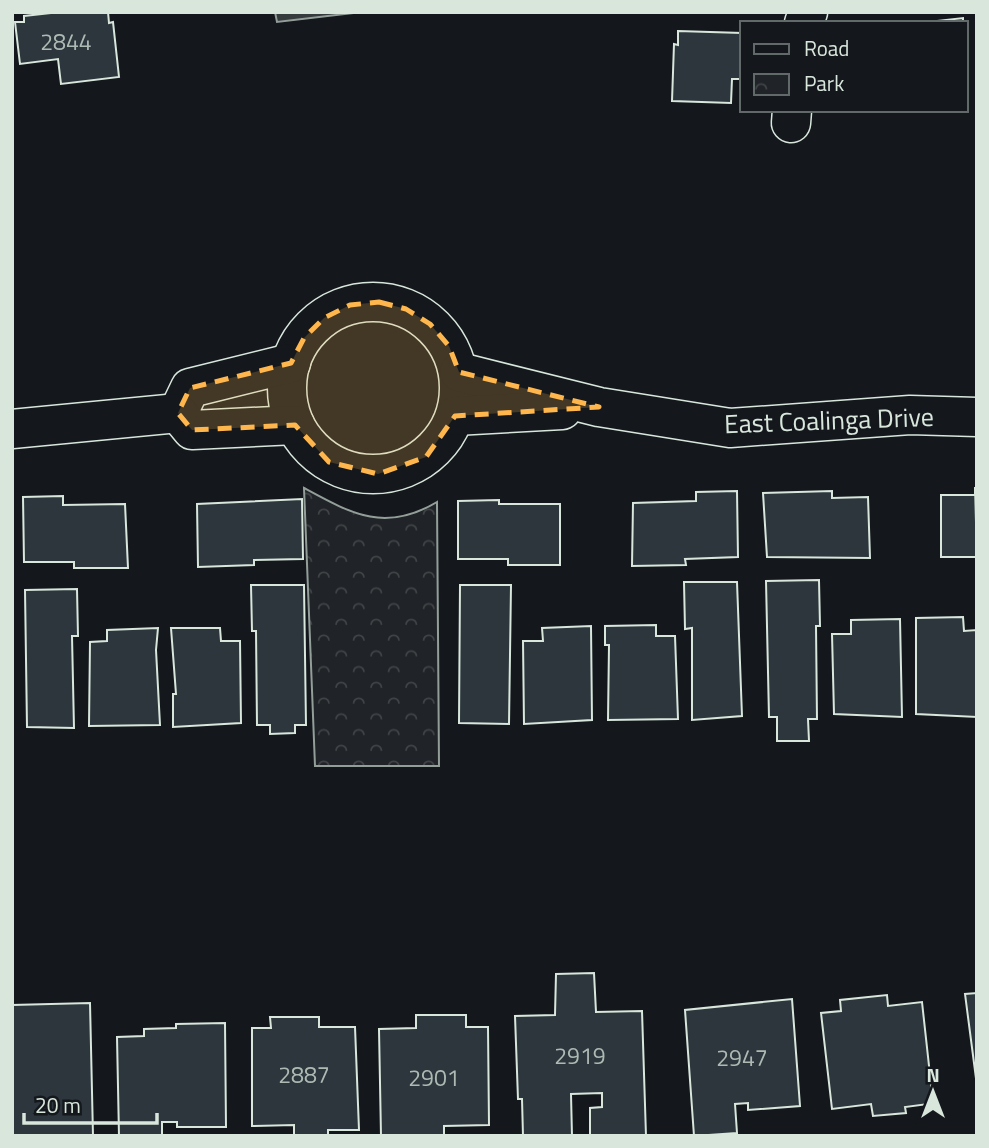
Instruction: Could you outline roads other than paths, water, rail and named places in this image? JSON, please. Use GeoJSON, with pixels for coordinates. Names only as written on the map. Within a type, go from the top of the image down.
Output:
{"type":"FeatureCollection","features":[{"type":"Feature","properties":{"kind":"street"},"geometry":{"type":"LineString","coordinates":[[379,302],[406,309],[430,324],[449,346],[459,372],[460,394],[455,416],[443,439],[426,457],[403,469],[378,474],[353,472],[329,462],[309,446],[295,425],[288,404],[291,363],[304,338],[324,318],[350,305],[379,302]]}},
{"type":"Feature","properties":{"kind":"street"},"geometry":{"type":"LineString","coordinates":[[178,413],[190,388],[291,363]]}},
{"type":"Feature","properties":{"kind":"street"},"geometry":{"type":"LineString","coordinates":[[459,372],[599,407]]}},
{"type":"Feature","properties":{"kind":"street"},"geometry":{"type":"LineString","coordinates":[[455,416],[599,407]]}},
{"type":"Feature","properties":{"kind":"street","name":"East Coalinga Drive"},"geometry":{"type":"LineString","coordinates":[[599,407],[730,428],[910,415],[977,416]]}},
{"type":"Feature","properties":{"kind":"street"},"geometry":{"type":"LineString","coordinates":[[178,413],[192,430],[295,425]]}},
{"type":"Feature","properties":{"kind":"street"},"geometry":{"type":"LineString","coordinates":[[12,429],[178,413]]}}]}
